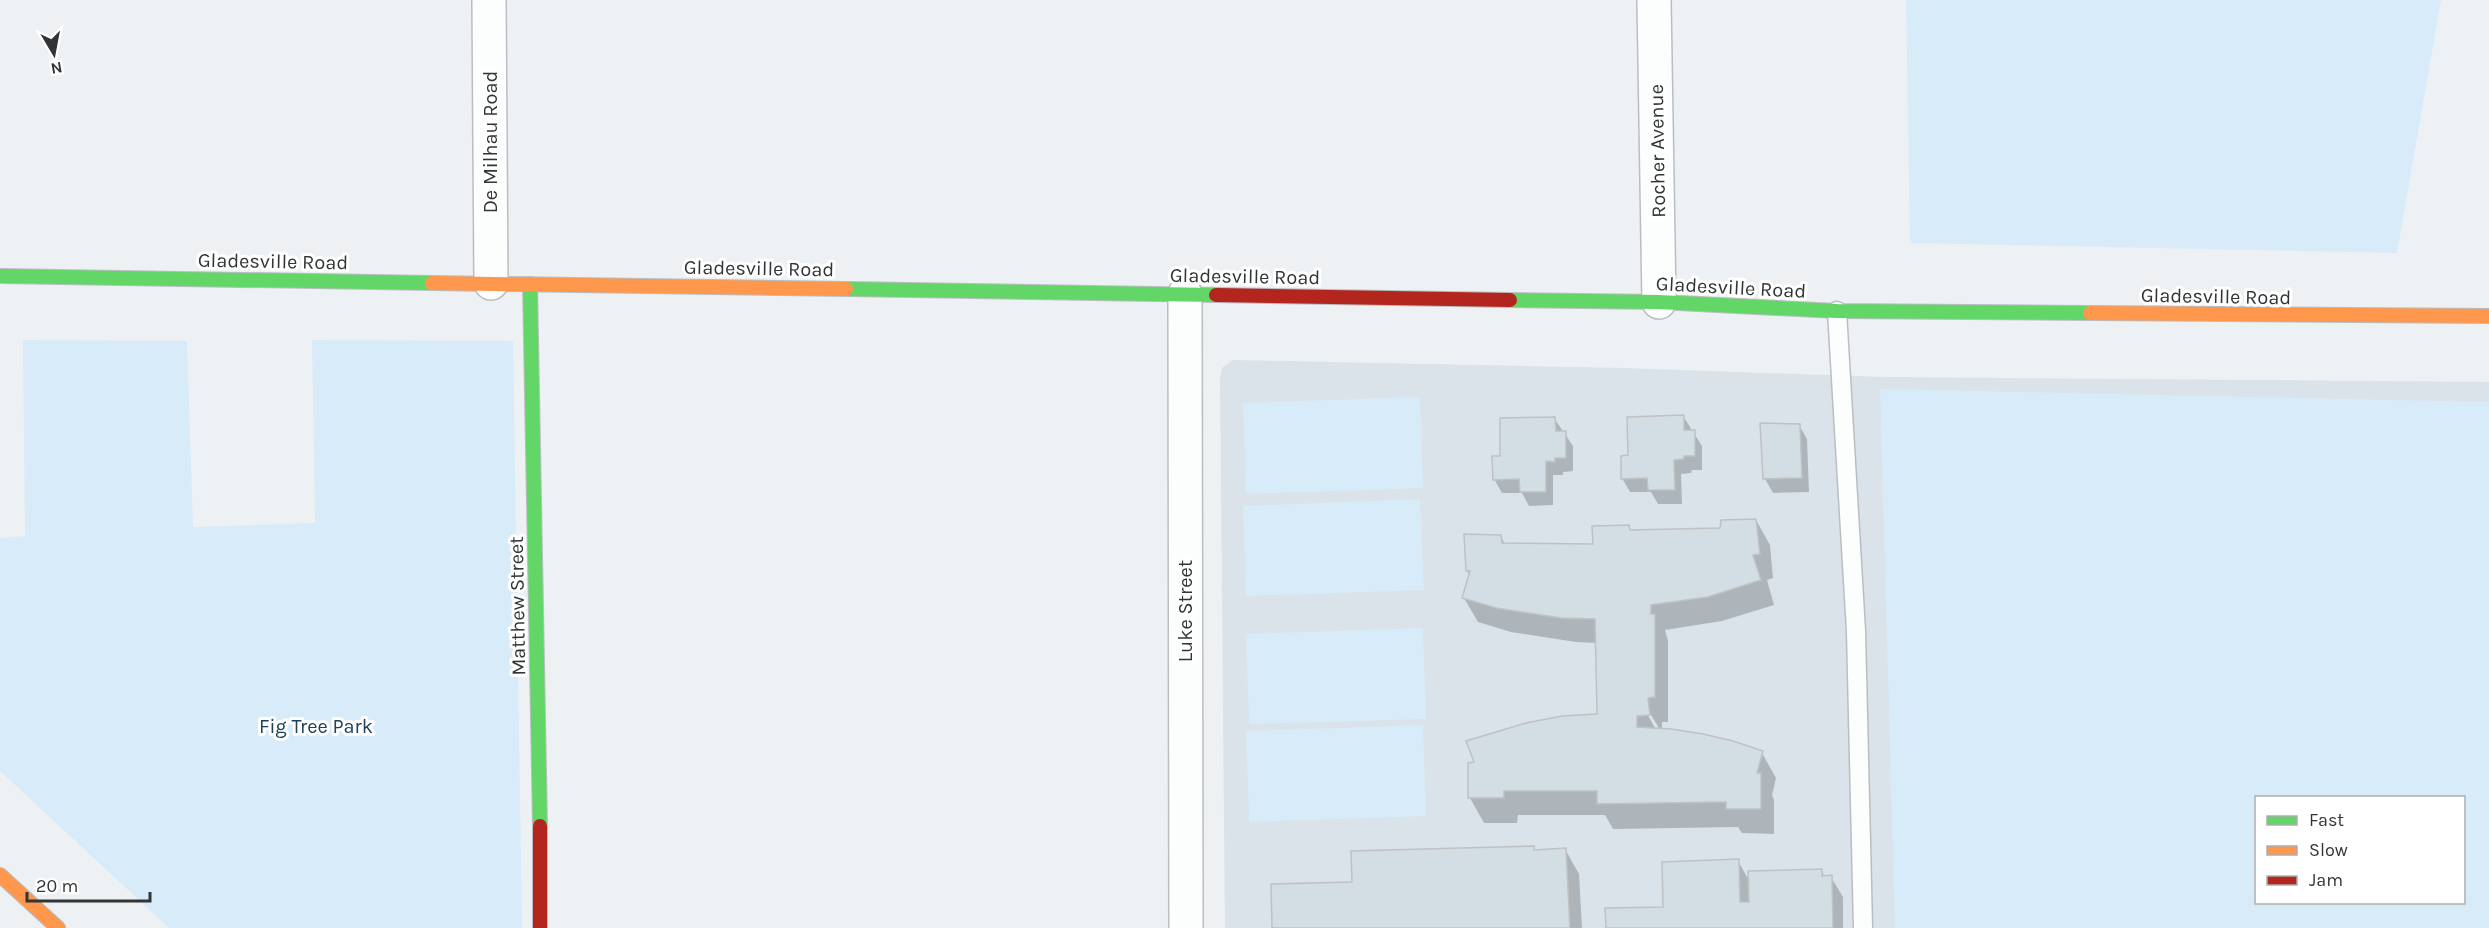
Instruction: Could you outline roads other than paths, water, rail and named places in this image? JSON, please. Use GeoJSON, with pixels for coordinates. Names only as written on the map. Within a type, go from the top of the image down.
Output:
{"type":"FeatureCollection","features":[{"type":"Feature","properties":{"kind":"street","name":"De Milhau Road"},"geometry":{"type":"LineString","coordinates":[[489,0],[491,283]]}},
{"type":"Feature","properties":{"kind":"street","name":"Rocher Avenue"},"geometry":{"type":"LineString","coordinates":[[1654,0],[1659,303]]}},
{"type":"Feature","properties":{"kind":"street","name":"Gladesville Road"},"geometry":{"type":"LineString","coordinates":[[0,276],[1659,303],[1837,311],[2489,316]]}},
{"type":"Feature","properties":{"kind":"street","name":"Matthew Street"},"geometry":{"type":"LineString","coordinates":[[530,284],[540,928]]}},
{"type":"Feature","properties":{"kind":"street","name":"Luke Street"},"geometry":{"type":"LineString","coordinates":[[1185,294],[1186,928]]}},
{"type":"Feature","properties":{"kind":"street"},"geometry":{"type":"LineString","coordinates":[[0,875],[58,928]]}},
{"type":"Feature","properties":{"kind":"lane"},"geometry":{"type":"LineString","coordinates":[[1837,311],[1856,630],[1863,928]]}},
{"type":"Feature","properties":{"kind":"park label","name":"Fig Tree Park"},"geometry":{"type":"Point","coordinates":[316,726]}}]}
